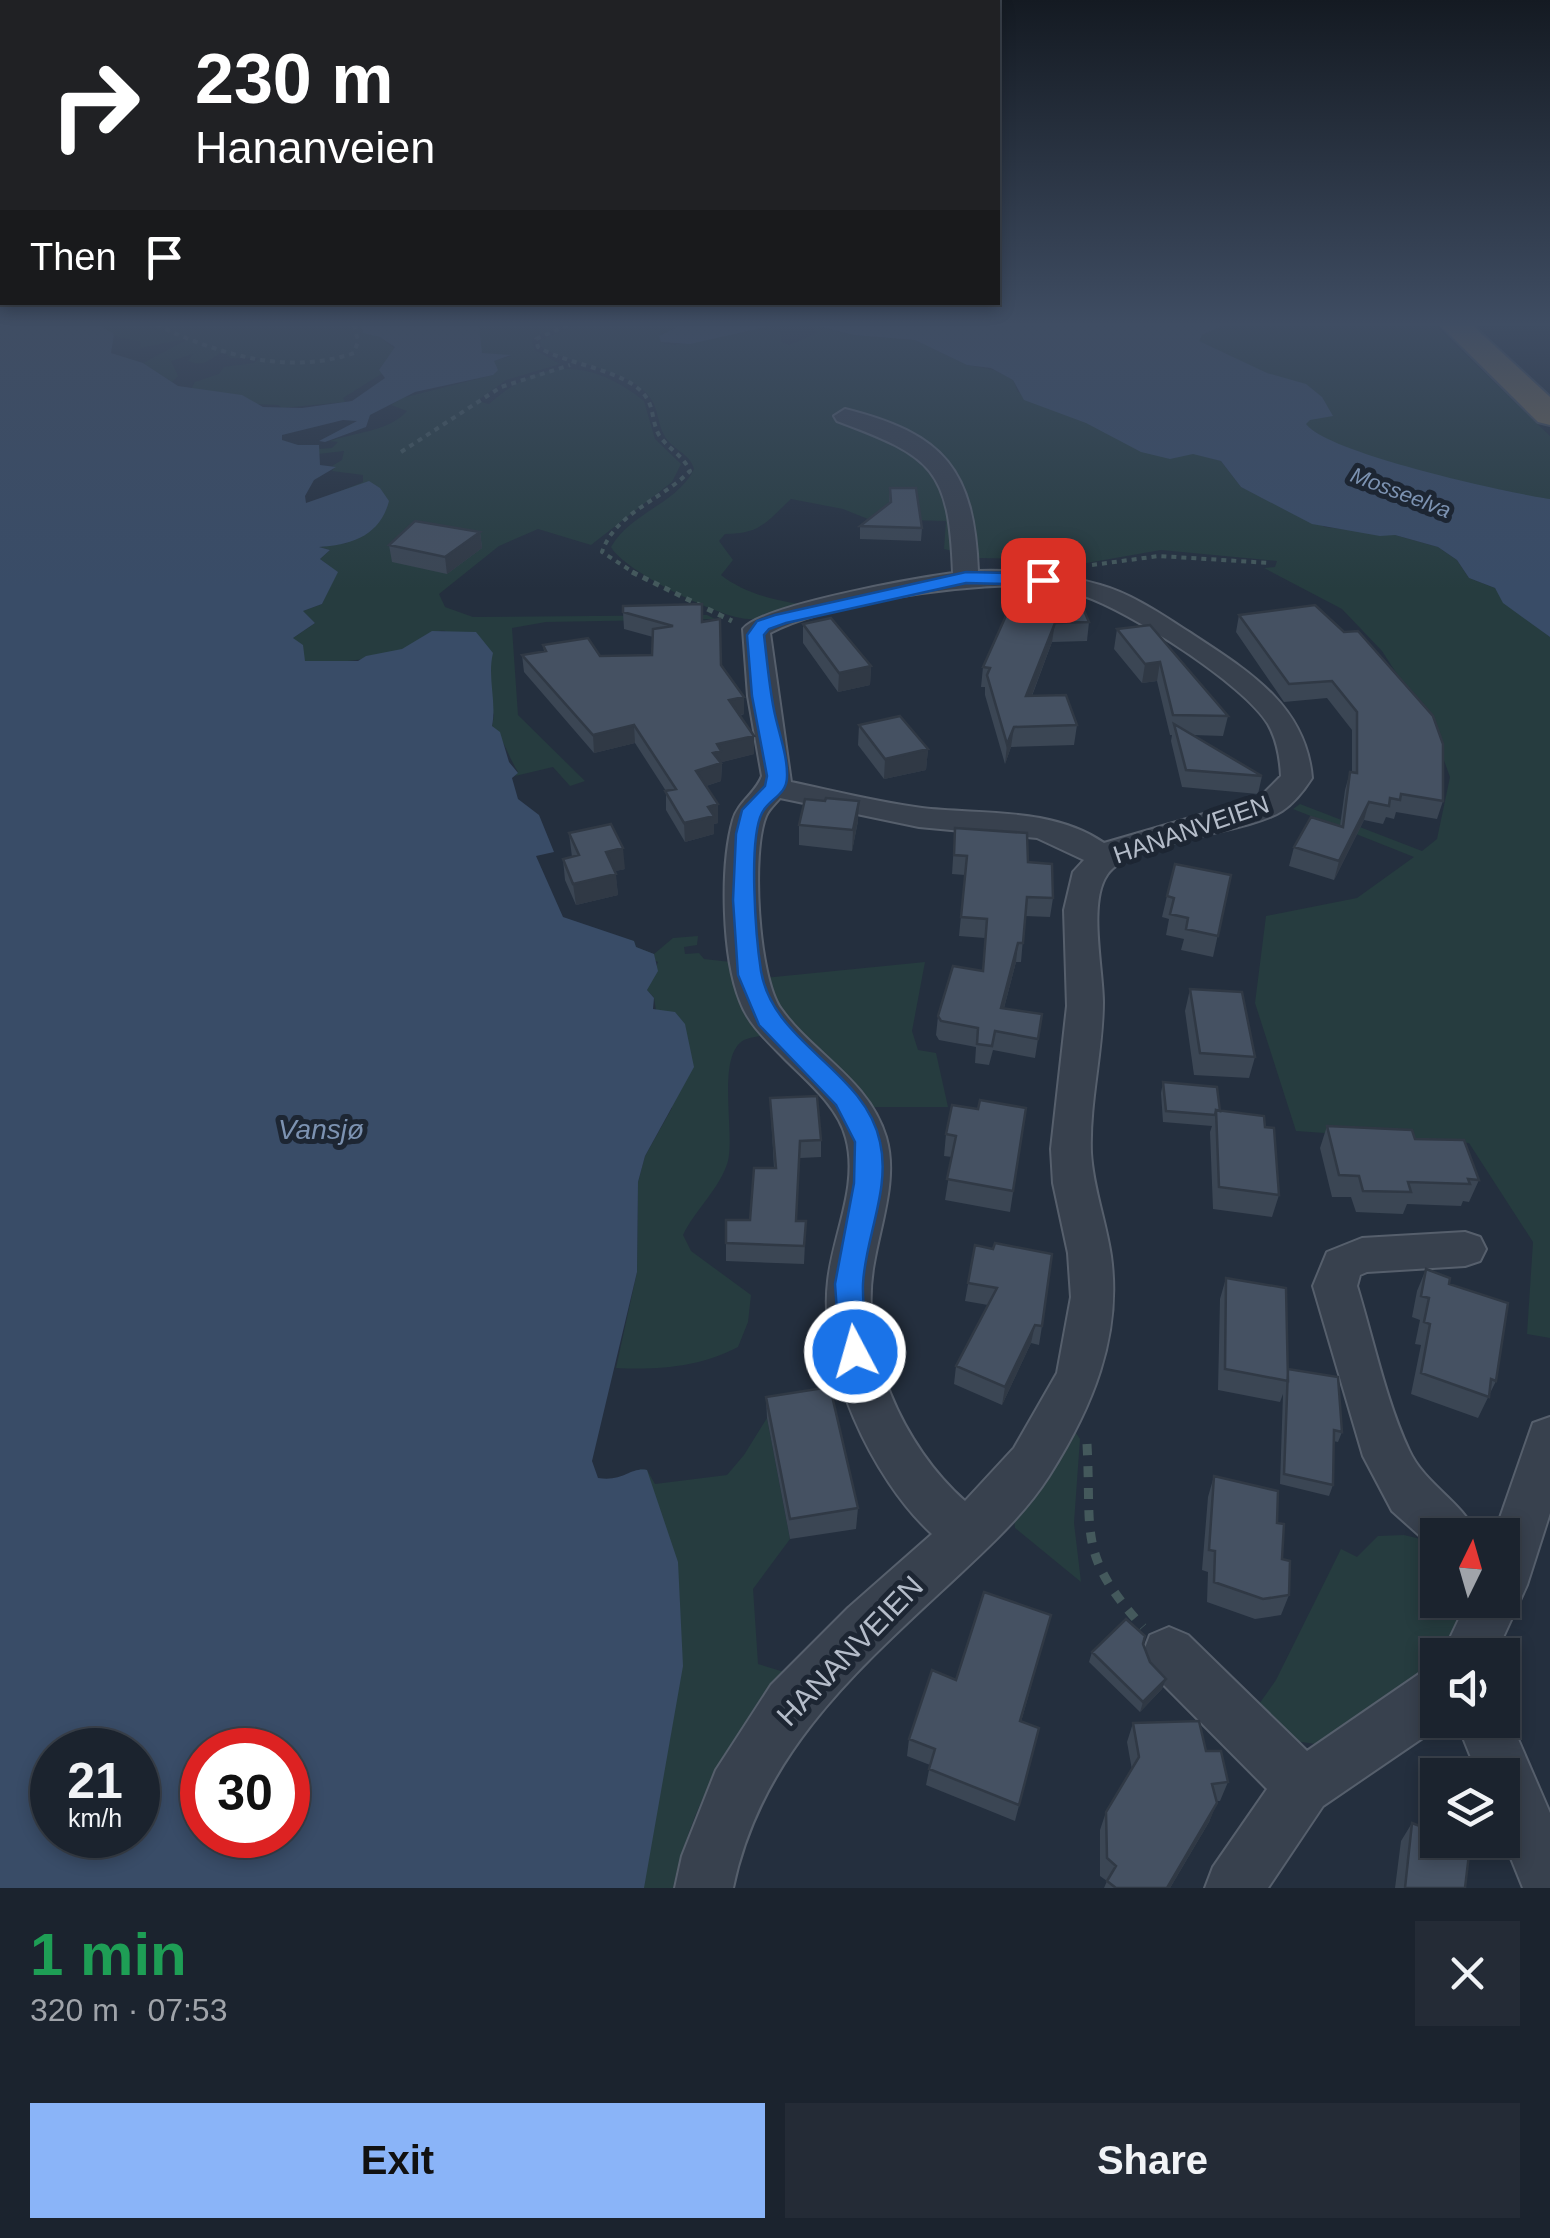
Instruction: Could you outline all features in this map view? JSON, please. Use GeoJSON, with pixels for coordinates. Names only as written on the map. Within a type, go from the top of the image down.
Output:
{"type":"FeatureCollection","features":[{"type":"Feature","properties":{"kind":"street"},"geometry":{"type":"LineString","coordinates":[[846,416],[893,434],[939,462],[962,510],[966,578]]}},
{"type":"Feature","properties":{"kind":"street","name":"HANANVEIEN"},"geometry":{"type":"LineString","coordinates":[[704,1888],[711,1856],[736,1790],[790,1704],[866,1626],[967,1535],[1031,1463],[1080,1376],[1092,1297],[1090,1253],[1073,1182],[1071,1149],[1078,1052],[1086,1006],[1081,910],[1090,872],[1104,858],[1146,840],[1270,805],[1297,778],[1296,755],[1275,712],[1229,669],[1098,592],[1022,576],[966,578],[781,619],[757,630]]}},
{"type":"Feature","properties":{"kind":"street"},"geometry":{"type":"LineString","coordinates":[[757,630],[762,696],[778,776],[775,788],[752,810],[746,834],[744,900],[750,975],[768,1019],[844,1098],[868,1142],[868,1183],[849,1284],[855,1352],[902,1462],[924,1494],[967,1535]]}},
{"type":"Feature","properties":{"kind":"street"},"geometry":{"type":"LineString","coordinates":[[775,788],[920,817],[1050,830],[1072,836],[1104,858]]}},
{"type":"Feature","properties":{"kind":"street"},"geometry":{"type":"LineString","coordinates":[[1434,1518],[1409,1495],[1387,1456],[1335,1286],[1342,1264],[1362,1254],[1466,1249]]}},
{"type":"Feature","properties":{"kind":"street"},"geometry":{"type":"LineString","coordinates":[[1520,1528],[1548,1448]]}},
{"type":"Feature","properties":{"kind":"street"},"geometry":{"type":"LineString","coordinates":[[1169,1653],[1303,1786]]}},
{"type":"Feature","properties":{"kind":"street"},"geometry":{"type":"LineString","coordinates":[[1234,1888],[1303,1786],[1420,1709]]}},
{"type":"Feature","properties":{"kind":"street"},"geometry":{"type":"LineString","coordinates":[[1490,1738],[1550,1882]]}},
{"type":"Feature","properties":{"kind":"path"},"geometry":{"type":"LineString","coordinates":[[400,452],[464,413]]}},
{"type":"Feature","properties":{"kind":"path"},"geometry":{"type":"LineString","coordinates":[[652,413],[657,432],[686,460],[690,471],[662,497],[618,526],[604,542],[602,552],[658,588],[757,630]]}},
{"type":"Feature","properties":{"kind":"path"},"geometry":{"type":"LineString","coordinates":[[1022,576],[1148,554],[1270,563]]}},
{"type":"Feature","properties":{"kind":"path"},"geometry":{"type":"LineString","coordinates":[[1080,1376],[1088,1450],[1086,1526],[1091,1560],[1113,1597],[1169,1653]]}},
{"type":"Feature","properties":{"kind":"green space"},"geometry":{"type":"Polygon","coordinates":[[[405,413],[648,413],[655,439],[681,464],[672,482],[591,545],[538,529],[499,546],[439,594],[445,607],[473,617],[707,615],[715,619],[546,622],[512,628],[518,715],[585,781],[570,786],[553,767],[515,776],[518,772],[492,726],[494,715],[445,631],[432,632],[390,653],[342,661],[305,661],[293,638],[315,623],[303,611],[322,604],[337,572],[320,559],[330,550],[319,547],[347,543],[326,497],[363,482],[363,475],[332,471],[344,451],[318,454],[318,449],[332,448],[338,442],[330,441],[371,431],[405,413]]]}},
{"type":"Feature","properties":{"kind":"green space"},"geometry":{"type":"Polygon","coordinates":[[[656,413],[1080,413],[1221,461],[1241,487],[1325,527],[1395,535],[1438,547],[1457,560],[1469,578],[1495,588],[1507,604],[1550,637],[1550,1338],[1527,1334],[1533,1242],[1469,1143],[1296,1131],[1255,1003],[1266,916],[1357,898],[1414,857],[1293,809],[1300,804],[1422,851],[1437,839],[1450,777],[1433,730],[1382,651],[1342,609],[1264,568],[1275,567],[1277,561],[1161,550],[1047,570],[1041,569],[1040,559],[979,558],[974,523],[926,456],[953,503],[957,552],[944,549],[946,521],[868,519],[843,509],[791,499],[755,529],[725,534],[719,541],[733,560],[721,575],[767,597],[817,605],[756,619],[735,617],[653,581],[611,547],[630,525],[677,491],[694,469],[664,435],[656,413]]]}},
{"type":"Feature","properties":{"kind":"green space"},"geometry":{"type":"Polygon","coordinates":[[[1270,413],[1526,413],[1550,436],[1550,546],[1402,489],[1270,413]]]}},
{"type":"Feature","properties":{"kind":"green space"},"geometry":{"type":"Polygon","coordinates":[[[572,926],[634,941],[636,947],[654,954],[673,938],[698,936],[697,945],[684,947],[685,954],[699,953],[704,959],[731,962],[767,1035],[746,1039],[736,1048],[728,1077],[728,1161],[720,1180],[683,1235],[691,1251],[751,1295],[748,1322],[738,1347],[709,1359],[664,1368],[616,1368],[637,1272],[638,1182],[645,1156],[672,1108],[654,998],[647,990],[658,962],[572,926]]]}},
{"type":"Feature","properties":{"kind":"green space"},"geometry":{"type":"Polygon","coordinates":[[[925,962],[912,1031],[918,1050],[936,1053],[948,1107],[874,1107],[834,1063],[785,1027],[764,978],[925,962]]]}},
{"type":"Feature","properties":{"kind":"green space"},"geometry":{"type":"Polygon","coordinates":[[[767,1418],[790,1539],[753,1589],[758,1664],[784,1672],[746,1721],[715,1773],[690,1829],[673,1888],[600,1888],[640,1469],[647,1470],[655,1484],[727,1475],[767,1418]]]}},
{"type":"Feature","properties":{"kind":"green space"},"geometry":{"type":"Polygon","coordinates":[[[1072,1427],[1080,1439],[1074,1523],[1081,1582],[1015,1528],[1014,1518],[1072,1427]]]}},
{"type":"Feature","properties":{"kind":"green space"},"geometry":{"type":"Polygon","coordinates":[[[1378,1536],[1420,1539],[1420,1618],[1467,1618],[1456,1638],[1420,1638],[1420,1679],[1323,1745],[1294,1741],[1257,1707],[1276,1680],[1341,1549],[1357,1557],[1378,1536]]]}},
{"type":"Feature","properties":{"kind":"water","name":"Vansjø"},"geometry":{"type":"Polygon","coordinates":[[[0,413],[374,413],[366,427],[325,442],[319,441],[357,421],[343,420],[282,435],[282,440],[298,445],[319,445],[320,465],[336,467],[314,480],[305,496],[306,503],[369,481],[389,501],[379,523],[363,536],[319,547],[330,550],[320,559],[338,572],[322,604],[303,611],[315,623],[293,638],[303,645],[305,661],[358,661],[402,649],[432,631],[476,632],[493,653],[492,726],[500,732],[509,762],[518,773],[512,778],[518,799],[539,815],[554,852],[536,856],[563,917],[634,941],[636,947],[654,954],[658,971],[647,990],[654,998],[653,1009],[675,1012],[685,1024],[694,1067],[645,1156],[638,1182],[637,1272],[592,1461],[598,1478],[647,1470],[678,1562],[683,1666],[644,1888],[0,1888],[0,413]]]}},
{"type":"Feature","properties":{"kind":"water","name":"Mosseelva"},"geometry":{"type":"Polygon","coordinates":[[[1059,413],[1331,413],[1333,416],[1306,424],[1321,435],[1381,459],[1550,499],[1550,637],[1503,603],[1495,588],[1469,578],[1457,560],[1438,547],[1395,535],[1312,524],[1241,487],[1221,461],[1193,454],[1170,459],[1141,452],[1059,413]]]}},
{"type":"Feature","properties":{"kind":"building"},"geometry":{"type":"Polygon","coordinates":[[[890,488],[916,488],[922,528],[860,526],[891,502],[890,488]]]}},
{"type":"Feature","properties":{"kind":"building"},"geometry":{"type":"Polygon","coordinates":[[[415,521],[480,532],[445,557],[389,545],[415,521]]]}},
{"type":"Feature","properties":{"kind":"building"},"geometry":{"type":"Polygon","coordinates":[[[1075,590],[1089,622],[1055,623],[1026,696],[1066,695],[1077,725],[1014,727],[1007,744],[987,675],[990,668],[983,667],[1013,600],[1045,599],[1041,591],[1075,590]]]}},
{"type":"Feature","properties":{"kind":"building"},"geometry":{"type":"Polygon","coordinates":[[[702,604],[702,622],[720,619],[721,665],[744,697],[729,700],[754,736],[717,744],[721,751],[713,753],[721,763],[696,771],[718,804],[708,807],[714,816],[684,823],[665,791],[676,789],[634,725],[593,735],[522,655],[546,651],[543,645],[588,638],[600,656],[652,655],[653,629],[673,626],[623,612],[623,606],[702,604]]]}},
{"type":"Feature","properties":{"kind":"building"},"geometry":{"type":"Polygon","coordinates":[[[1315,605],[1344,632],[1358,631],[1433,716],[1443,744],[1443,801],[1401,794],[1400,800],[1390,798],[1389,806],[1369,802],[1339,861],[1294,847],[1311,817],[1343,827],[1350,772],[1357,773],[1357,712],[1332,681],[1289,684],[1239,615],[1315,605]]]}},
{"type":"Feature","properties":{"kind":"building"},"geometry":{"type":"Polygon","coordinates":[[[831,618],[871,666],[839,673],[803,624],[831,618]]]}},
{"type":"Feature","properties":{"kind":"building"},"geometry":{"type":"Polygon","coordinates":[[[1150,625],[1228,716],[1173,715],[1160,662],[1145,664],[1117,629],[1150,625]]]}},
{"type":"Feature","properties":{"kind":"building"},"geometry":{"type":"Polygon","coordinates":[[[900,716],[928,749],[885,759],[859,725],[900,716]]]}},
{"type":"Feature","properties":{"kind":"building"},"geometry":{"type":"Polygon","coordinates":[[[1174,724],[1262,776],[1186,770],[1174,724]]]}},
{"type":"Feature","properties":{"kind":"building"},"geometry":{"type":"Polygon","coordinates":[[[805,799],[859,801],[853,830],[799,825],[805,799]]]}},
{"type":"Feature","properties":{"kind":"building"},"geometry":{"type":"Polygon","coordinates":[[[611,824],[623,848],[606,852],[616,874],[573,884],[563,859],[579,855],[569,833],[611,824]]]}},
{"type":"Feature","properties":{"kind":"building"},"geometry":{"type":"Polygon","coordinates":[[[955,828],[1027,833],[1028,862],[1052,864],[1053,898],[1027,897],[1023,943],[1018,943],[1001,1008],[1042,1014],[1038,1039],[995,1031],[992,1046],[977,1044],[978,1028],[941,1021],[938,1016],[953,966],[983,971],[987,919],[961,917],[967,856],[954,855],[955,828]]]}},
{"type":"Feature","properties":{"kind":"building"},"geometry":{"type":"Polygon","coordinates":[[[1175,864],[1231,875],[1218,936],[1186,929],[1188,918],[1170,914],[1174,898],[1167,896],[1175,864]]]}},
{"type":"Feature","properties":{"kind":"building"},"geometry":{"type":"Polygon","coordinates":[[[1190,989],[1242,992],[1255,1057],[1200,1053],[1190,989]]]}},
{"type":"Feature","properties":{"kind":"building"},"geometry":{"type":"Polygon","coordinates":[[[1163,1082],[1217,1087],[1220,1111],[1216,1110],[1215,1115],[1166,1111],[1163,1082]]]}},
{"type":"Feature","properties":{"kind":"building"},"geometry":{"type":"Polygon","coordinates":[[[817,1096],[821,1140],[800,1141],[796,1221],[806,1221],[804,1246],[726,1243],[726,1220],[750,1220],[754,1168],[776,1168],[770,1098],[817,1096]]]}},
{"type":"Feature","properties":{"kind":"building"},"geometry":{"type":"Polygon","coordinates":[[[980,1100],[1026,1108],[1013,1191],[947,1179],[956,1136],[946,1134],[952,1105],[978,1109],[980,1100]]]}},
{"type":"Feature","properties":{"kind":"building"},"geometry":{"type":"Polygon","coordinates":[[[1216,1110],[1264,1116],[1265,1127],[1274,1128],[1279,1195],[1219,1187],[1216,1110]]]}},
{"type":"Feature","properties":{"kind":"building"},"geometry":{"type":"Polygon","coordinates":[[[1327,1126],[1412,1130],[1415,1139],[1464,1140],[1479,1180],[1468,1179],[1470,1184],[1408,1182],[1411,1192],[1363,1191],[1359,1176],[1339,1175],[1327,1126]]]}},
{"type":"Feature","properties":{"kind":"building"},"geometry":{"type":"Polygon","coordinates":[[[995,1243],[1052,1254],[1042,1326],[1035,1325],[1005,1387],[956,1366],[997,1288],[968,1283],[975,1245],[993,1249],[995,1243]]]}},
{"type":"Feature","properties":{"kind":"building"},"geometry":{"type":"Polygon","coordinates":[[[1426,1269],[1450,1278],[1449,1284],[1508,1303],[1496,1381],[1491,1379],[1489,1397],[1421,1373],[1430,1324],[1424,1322],[1429,1298],[1421,1296],[1426,1269]]]}},
{"type":"Feature","properties":{"kind":"building"},"geometry":{"type":"Polygon","coordinates":[[[1226,1278],[1286,1288],[1288,1381],[1225,1369],[1226,1278]]]}},
{"type":"Feature","properties":{"kind":"building"},"geometry":{"type":"Polygon","coordinates":[[[1288,1369],[1338,1377],[1342,1432],[1334,1430],[1333,1485],[1284,1474],[1288,1369]]]}},
{"type":"Feature","properties":{"kind":"building"},"geometry":{"type":"Polygon","coordinates":[[[830,1387],[858,1508],[790,1519],[766,1397],[830,1387]]]}},
{"type":"Feature","properties":{"kind":"building"},"geometry":{"type":"Polygon","coordinates":[[[1214,1476],[1278,1491],[1277,1523],[1284,1524],[1282,1559],[1290,1561],[1289,1595],[1263,1599],[1214,1582],[1215,1551],[1209,1550],[1214,1476]]]}},
{"type":"Feature","properties":{"kind":"building"},"geometry":{"type":"Polygon","coordinates":[[[984,1592],[1051,1615],[1020,1721],[1039,1728],[1019,1805],[929,1769],[935,1749],[909,1739],[932,1670],[956,1680],[984,1592]]]}},
{"type":"Feature","properties":{"kind":"building"},"geometry":{"type":"Polygon","coordinates":[[[1126,1619],[1145,1636],[1143,1644],[1150,1662],[1166,1679],[1143,1702],[1092,1652],[1126,1619]]]}},
{"type":"Feature","properties":{"kind":"building"},"geometry":{"type":"Polygon","coordinates":[[[1199,1721],[1206,1751],[1221,1751],[1228,1782],[1212,1784],[1217,1803],[1167,1888],[1116,1888],[1107,1881],[1116,1866],[1107,1858],[1106,1812],[1139,1757],[1133,1723],[1199,1721]]]}},
{"type":"Feature","properties":{"kind":"building"},"geometry":{"type":"Polygon","coordinates":[[[1412,1823],[1420,1826],[1420,1858],[1469,1858],[1465,1888],[1405,1888],[1412,1823]]]}},
{"type":"Feature","properties":{"kind":"route"},"geometry":{"type":"LineString","coordinates":[[855,1352],[849,1284],[868,1183],[868,1142],[858,1116],[844,1098],[768,1019],[756,998],[750,975],[744,900],[746,834],[752,810],[775,788],[778,776],[762,696],[757,630],[781,619],[976,576],[1043,580]]}}]}
